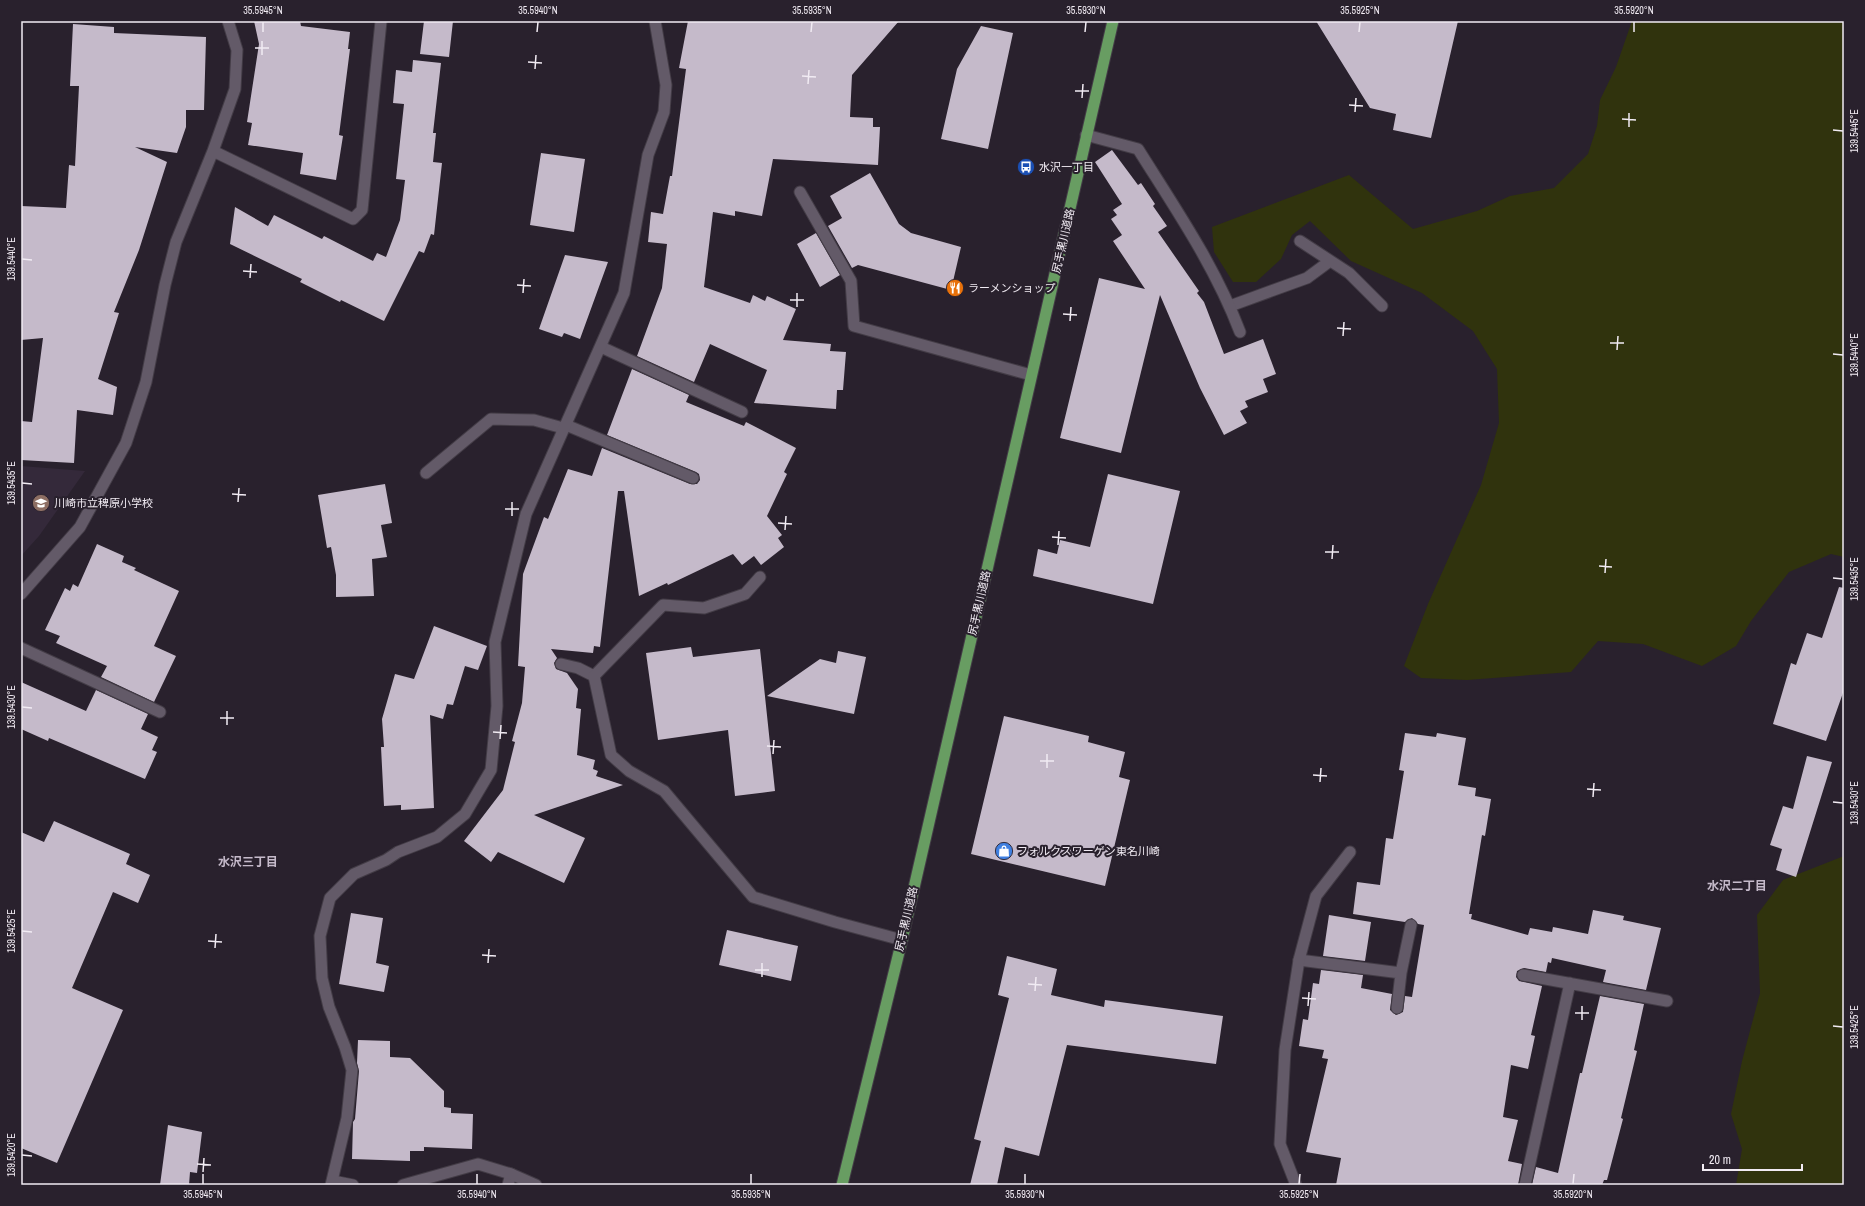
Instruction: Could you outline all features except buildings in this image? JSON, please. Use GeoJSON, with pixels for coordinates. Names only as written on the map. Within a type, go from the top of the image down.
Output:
{"type":"FeatureCollection","features":[{"type":"Feature","properties":{"kind":"main road","name":"尻手黒川道路"},"geometry":{"type":"LineString","coordinates":[[842,1185],[902,940],[1113,21]]}},
{"type":"Feature","properties":{"kind":"street"},"geometry":{"type":"LineString","coordinates":[[21,594],[80,527],[126,443],[146,382],[165,285],[176,242],[213,151],[235,89],[237,50],[228,21]]}},
{"type":"Feature","properties":{"kind":"street"},"geometry":{"type":"LineString","coordinates":[[213,151],[353,218],[362,210],[381,21]]}},
{"type":"Feature","properties":{"kind":"street"},"geometry":{"type":"LineString","coordinates":[[354,1185],[332,1183],[347,1118],[352,1070],[345,1047],[329,1007],[322,978],[320,936],[330,898],[354,874],[386,860],[398,852],[437,837],[465,814],[491,770],[497,706],[495,642],[526,514],[624,293],[648,155],[664,112],[666,85],[655,21]]}},
{"type":"Feature","properties":{"kind":"street"},"geometry":{"type":"LineString","coordinates":[[1086,135],[1138,149],[1195,240],[1230,306],[1240,332]]}},
{"type":"Feature","properties":{"kind":"street"},"geometry":{"type":"LineString","coordinates":[[800,192],[851,281],[854,326],[1031,375]]}},
{"type":"Feature","properties":{"kind":"street"},"geometry":{"type":"LineString","coordinates":[[1300,241],[1350,273],[1382,306]]}},
{"type":"Feature","properties":{"kind":"street"},"geometry":{"type":"LineString","coordinates":[[1230,306],[1307,278],[1330,261]]}},
{"type":"Feature","properties":{"kind":"street"},"geometry":{"type":"LineString","coordinates":[[601,347],[742,412]]}},
{"type":"Feature","properties":{"kind":"street"},"geometry":{"type":"LineString","coordinates":[[426,473],[492,419],[534,420],[565,427],[693,478]]}},
{"type":"Feature","properties":{"kind":"street"},"geometry":{"type":"LineString","coordinates":[[594,676],[663,605],[704,608],[745,594],[760,577]]}},
{"type":"Feature","properties":{"kind":"street"},"geometry":{"type":"LineString","coordinates":[[21,648],[160,712]]}},
{"type":"Feature","properties":{"kind":"street"},"geometry":{"type":"LineString","coordinates":[[561,664],[578,668],[594,676]]}},
{"type":"Feature","properties":{"kind":"street"},"geometry":{"type":"LineString","coordinates":[[594,676],[611,755],[629,771],[664,791],[753,897],[835,922],[902,940]]}},
{"type":"Feature","properties":{"kind":"street"},"geometry":{"type":"LineString","coordinates":[[1296,1185],[1280,1144],[1285,1050],[1299,960],[1316,896],[1350,852]]}},
{"type":"Feature","properties":{"kind":"street"},"geometry":{"type":"LineString","coordinates":[[1397,1008],[1401,973],[1411,925]]}},
{"type":"Feature","properties":{"kind":"street"},"geometry":{"type":"LineString","coordinates":[[1299,960],[1401,973]]}},
{"type":"Feature","properties":{"kind":"street"},"geometry":{"type":"LineString","coordinates":[[1523,975],[1667,1001]]}},
{"type":"Feature","properties":{"kind":"street"},"geometry":{"type":"LineString","coordinates":[[1525,1185],[1570,983]]}},
{"type":"Feature","properties":{"kind":"street"},"geometry":{"type":"LineString","coordinates":[[403,1185],[478,1164],[511,1174],[536,1185]]}},
{"type":"Feature","properties":{"kind":"street"},"geometry":{"type":"LineString","coordinates":[[508,1185],[511,1174]]}},
{"type":"Feature","properties":{"kind":"shaded area","name":"川崎市立稗原小学校"},"geometry":{"type":"Polygon","coordinates":[[[21,466],[85,471],[39,536],[21,556],[21,466]]]}},
{"type":"Feature","properties":{"kind":"green space"},"geometry":{"type":"Polygon","coordinates":[[[1632,21],[1844,21],[1844,557],[1831,554],[1789,572],[1751,621],[1736,646],[1702,666],[1643,644],[1598,641],[1571,672],[1467,680],[1421,678],[1404,666],[1428,604],[1481,485],[1499,423],[1497,369],[1473,331],[1422,293],[1351,261],[1310,221],[1292,235],[1281,259],[1256,282],[1233,282],[1214,252],[1212,227],[1349,175],[1413,229],[1477,211],[1510,196],[1554,188],[1588,154],[1597,126],[1600,100],[1616,67],[1632,21]]]}},
{"type":"Feature","properties":{"kind":"green space"},"geometry":{"type":"Polygon","coordinates":[[[1844,856],[1844,1185],[1736,1185],[1742,1149],[1731,1114],[1742,1061],[1760,993],[1757,915],[1783,880],[1844,856]]]}},
{"type":"Feature","properties":{"kind":"place","name":"水沢一丁目"},"geometry":{"type":"Point","coordinates":[1026,167]}},
{"type":"Feature","properties":{"kind":"place","name":"ラーメンショップ"},"geometry":{"type":"Point","coordinates":[955,288]}},
{"type":"Feature","properties":{"kind":"place","name":"川崎市立稗原小学校"},"geometry":{"type":"Point","coordinates":[41,503]}},
{"type":"Feature","properties":{"kind":"place","name":"フォルクスワーゲン東名川崎"},"geometry":{"type":"Point","coordinates":[1004,851]}},
{"type":"Feature","properties":{"kind":"district","name":"水沢三丁目"},"geometry":{"type":"Point","coordinates":[248,862]}},
{"type":"Feature","properties":{"kind":"district","name":"水沢二丁目"},"geometry":{"type":"Point","coordinates":[1737,886]}}]}
